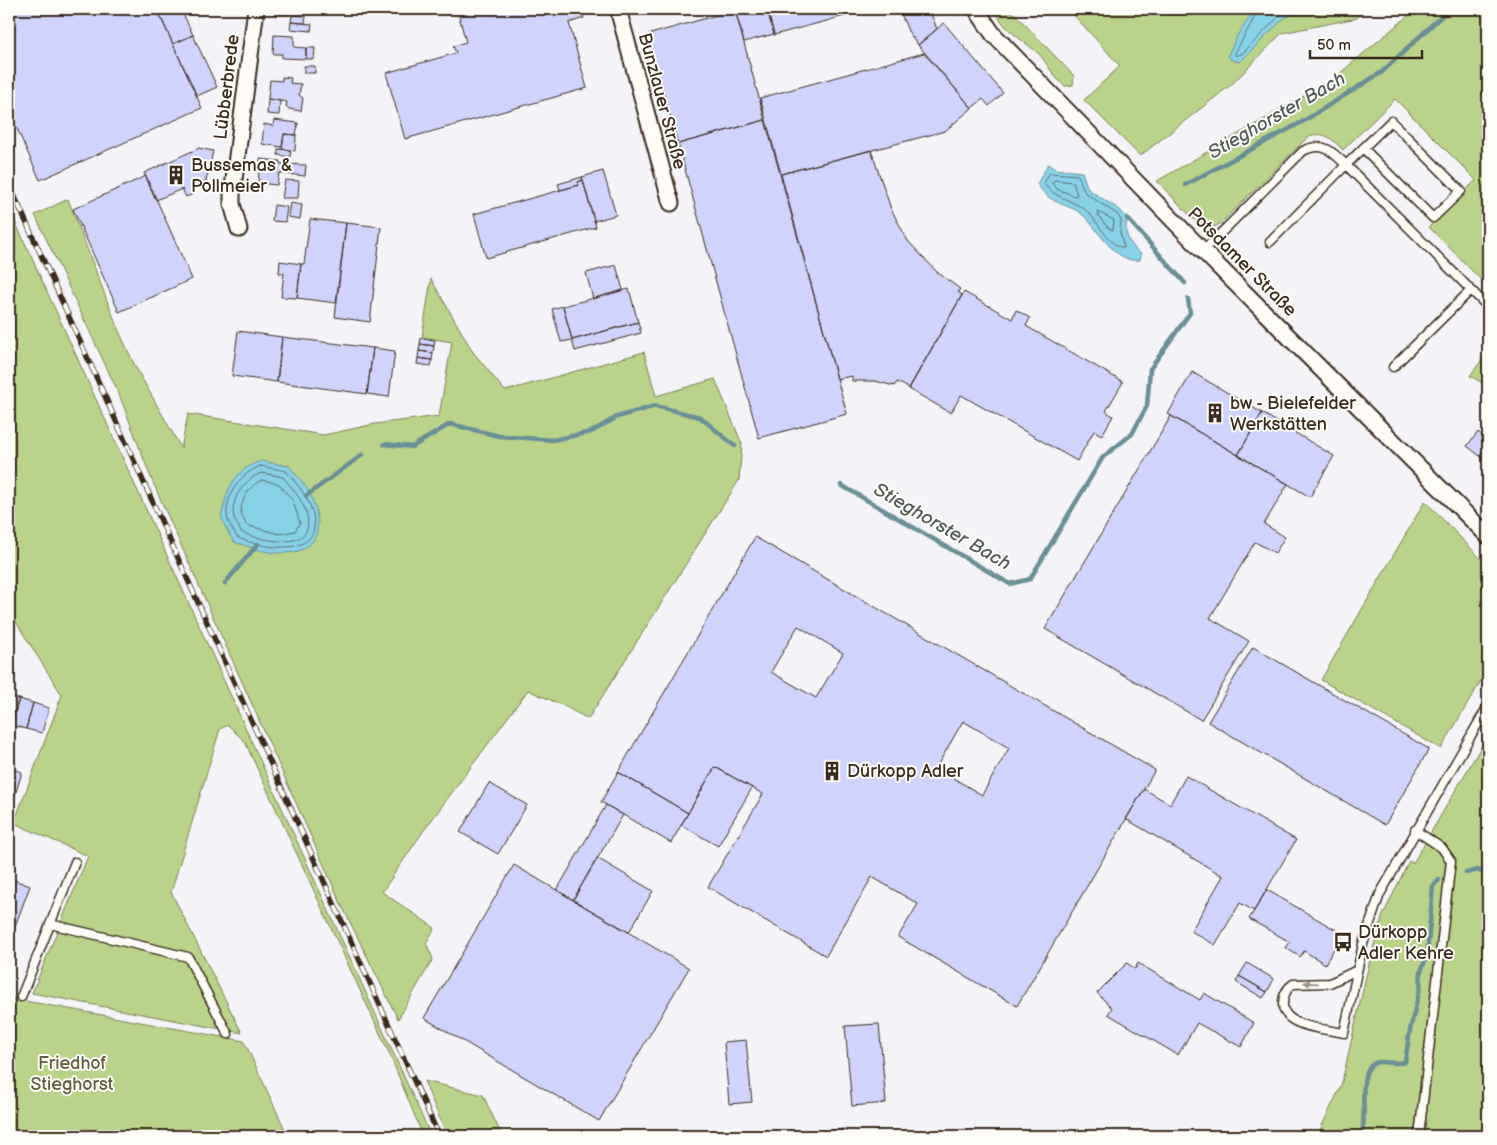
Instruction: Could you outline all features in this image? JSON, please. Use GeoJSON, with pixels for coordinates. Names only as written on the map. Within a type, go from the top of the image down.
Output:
{"type":"FeatureCollection","features":[{"type":"Feature","properties":{"kind":"street","name":"Lübberbrede"},"geometry":{"type":"LineString","coordinates":[[239,229],[232,204],[232,195],[256,9]]}},
{"type":"Feature","properties":{"kind":"street","name":"Bunzlauer Straße"},"geometry":{"type":"LineString","coordinates":[[618,9],[671,203]]}},
{"type":"Feature","properties":{"kind":"street","name":"Potsdamer Straße"},"geometry":{"type":"LineString","coordinates":[[976,9],[993,34],[1203,251],[1488,536]]}},
{"type":"Feature","properties":{"kind":"lane"},"geometry":{"type":"LineString","coordinates":[[1270,242],[1363,148],[1391,121],[1461,191],[1433,218],[1363,148]]}},
{"type":"Feature","properties":{"kind":"lane"},"geometry":{"type":"LineString","coordinates":[[1203,251],[1303,151],[1321,146],[1331,150],[1486,305]]}},
{"type":"Feature","properties":{"kind":"lane"},"geometry":{"type":"LineString","coordinates":[[1393,367],[1471,290]]}},
{"type":"Feature","properties":{"kind":"lane"},"geometry":{"type":"LineString","coordinates":[[1357,970],[1330,982],[1293,984],[1283,997],[1282,1007],[1288,1019],[1344,1033],[1367,929],[1380,894],[1415,830],[1488,706]]}},
{"type":"Feature","properties":{"kind":"lane"},"geometry":{"type":"LineString","coordinates":[[1415,830],[1442,848],[1451,860],[1419,1136]]}},
{"type":"Feature","properties":{"kind":"lane"},"geometry":{"type":"LineString","coordinates":[[21,997],[75,862]]}},
{"type":"Feature","properties":{"kind":"lane"},"geometry":{"type":"LineString","coordinates":[[50,924],[188,957],[228,1034]]}},
{"type":"Feature","properties":{"kind":"green space"},"geometry":{"type":"Polygon","coordinates":[[[997,9],[1008,9],[1017,16],[1074,76],[1073,85],[1065,86],[1061,83],[1038,53],[1006,27],[998,15],[997,9]]]}},
{"type":"Feature","properties":{"kind":"green space"},"geometry":{"type":"Polygon","coordinates":[[[1078,9],[1367,9],[1357,18],[1282,33],[1232,84],[1140,156],[1084,100],[1120,66],[1071,12],[1078,9]]]}},
{"type":"Feature","properties":{"kind":"green space"},"geometry":{"type":"Polygon","coordinates":[[[1416,9],[1488,9],[1488,287],[1429,227],[1476,180],[1395,99],[1343,150],[1327,136],[1313,135],[1307,138],[1221,223],[1214,227],[1203,229],[1157,181],[1332,80],[1416,9]]]}},
{"type":"Feature","properties":{"kind":"green space"},"geometry":{"type":"Polygon","coordinates":[[[68,199],[118,329],[135,366],[181,448],[188,414],[324,435],[375,424],[439,416],[452,342],[422,337],[431,279],[473,352],[505,391],[644,352],[656,396],[715,379],[742,444],[739,480],[588,719],[528,690],[422,833],[382,892],[435,928],[426,943],[433,959],[398,1019],[342,906],[151,478],[119,394],[35,215],[68,199]]]}},
{"type":"Feature","properties":{"kind":"green space"},"geometry":{"type":"Polygon","coordinates":[[[9,208],[431,1136],[423,1136],[390,1055],[245,742],[228,725],[220,729],[171,892],[242,1033],[32,993],[88,856],[14,823],[62,695],[9,611],[9,208]]]}},
{"type":"Feature","properties":{"kind":"green space"},"geometry":{"type":"Polygon","coordinates":[[[1488,351],[1488,386],[1470,376],[1488,351]]]}},
{"type":"Feature","properties":{"kind":"green space"},"geometry":{"type":"Polygon","coordinates":[[[1425,501],[1488,566],[1488,669],[1441,749],[1321,680],[1425,501]]]}},
{"type":"Feature","properties":{"kind":"green space"},"geometry":{"type":"Polygon","coordinates":[[[1488,735],[1488,1136],[1317,1136],[1341,1086],[1371,955],[1383,915],[1409,861],[1413,863],[1488,735]]]}},
{"type":"Feature","properties":{"kind":"green space","name":"Friedhof Stieghorst"},"geometry":{"type":"Polygon","coordinates":[[[9,998],[244,1041],[288,1136],[9,1136],[9,998]]]}},
{"type":"Feature","properties":{"kind":"green space"},"geometry":{"type":"Polygon","coordinates":[[[424,1081],[483,1095],[502,1136],[447,1136],[424,1081]]]}},
{"type":"Feature","properties":{"kind":"water"},"geometry":{"type":"Polygon","coordinates":[[[1256,9],[1347,9],[1291,15],[1284,18],[1239,62],[1230,59],[1228,55],[1238,34],[1256,9]]]}},
{"type":"Feature","properties":{"kind":"water"},"geometry":{"type":"Polygon","coordinates":[[[1048,164],[1055,169],[1082,172],[1088,189],[1120,210],[1127,218],[1126,229],[1128,238],[1141,254],[1140,260],[1131,260],[1115,252],[1080,213],[1054,201],[1045,194],[1037,184],[1048,164]]]}},
{"type":"Feature","properties":{"kind":"water"},"geometry":{"type":"Polygon","coordinates":[[[261,461],[289,466],[310,494],[315,506],[318,527],[316,536],[303,549],[279,553],[256,549],[234,542],[226,527],[222,514],[228,491],[236,478],[246,468],[261,461]]]}},
{"type":"Feature","properties":{"kind":"building"},"geometry":{"type":"Polygon","coordinates":[[[157,9],[202,108],[40,180],[9,111],[9,10],[157,9]]]}},
{"type":"Feature","properties":{"kind":"building"},"geometry":{"type":"Polygon","coordinates":[[[157,9],[181,9],[193,35],[173,44],[157,9]]]}},
{"type":"Feature","properties":{"kind":"building"},"geometry":{"type":"Polygon","coordinates":[[[274,9],[305,10],[288,10],[288,14],[281,14],[281,10],[274,9]]]}},
{"type":"Feature","properties":{"kind":"building"},"geometry":{"type":"Polygon","coordinates":[[[457,9],[581,9],[584,18],[569,23],[587,88],[405,139],[386,73],[456,53],[453,46],[466,42],[457,9]]]}},
{"type":"Feature","properties":{"kind":"building"},"geometry":{"type":"Polygon","coordinates":[[[751,9],[767,9],[774,34],[744,42],[736,13],[751,9]]]}},
{"type":"Feature","properties":{"kind":"building"},"geometry":{"type":"Polygon","coordinates":[[[767,9],[871,9],[774,35],[767,9]]]}},
{"type":"Feature","properties":{"kind":"building"},"geometry":{"type":"Polygon","coordinates":[[[899,9],[929,9],[937,29],[918,45],[908,31],[899,9]]]}},
{"type":"Feature","properties":{"kind":"building"},"geometry":{"type":"Polygon","coordinates":[[[735,10],[765,120],[678,144],[647,35],[735,10]]]}},
{"type":"Feature","properties":{"kind":"building"},"geometry":{"type":"Polygon","coordinates":[[[292,15],[306,16],[305,23],[291,22],[292,15]]]}},
{"type":"Feature","properties":{"kind":"building"},"geometry":{"type":"Polygon","coordinates":[[[291,22],[312,24],[311,31],[290,29],[291,22]]]}},
{"type":"Feature","properties":{"kind":"building"},"geometry":{"type":"Polygon","coordinates":[[[944,23],[1003,93],[989,106],[983,99],[972,108],[918,45],[944,23]]]}},
{"type":"Feature","properties":{"kind":"building"},"geometry":{"type":"Polygon","coordinates":[[[193,35],[217,87],[197,96],[173,44],[193,35]]]}},
{"type":"Feature","properties":{"kind":"building"},"geometry":{"type":"Polygon","coordinates":[[[274,35],[294,36],[294,47],[306,48],[306,59],[282,58],[282,54],[273,54],[274,35]]]}},
{"type":"Feature","properties":{"kind":"building"},"geometry":{"type":"Polygon","coordinates":[[[306,48],[315,48],[314,59],[306,59],[306,48]]]}},
{"type":"Feature","properties":{"kind":"building"},"geometry":{"type":"Polygon","coordinates":[[[924,53],[972,108],[945,131],[781,174],[760,98],[924,53]]]}},
{"type":"Feature","properties":{"kind":"building"},"geometry":{"type":"Polygon","coordinates":[[[304,66],[315,66],[315,73],[304,73],[304,66]]]}},
{"type":"Feature","properties":{"kind":"building"},"geometry":{"type":"Polygon","coordinates":[[[282,77],[291,78],[290,83],[301,84],[299,95],[303,98],[301,111],[289,109],[286,106],[287,102],[268,99],[270,80],[282,81],[282,77]]]}},
{"type":"Feature","properties":{"kind":"building"},"geometry":{"type":"Polygon","coordinates":[[[268,99],[280,101],[279,115],[267,114],[268,99]]]}},
{"type":"Feature","properties":{"kind":"building"},"geometry":{"type":"Polygon","coordinates":[[[274,120],[298,123],[296,135],[284,134],[282,147],[262,144],[264,124],[273,126],[274,120]]]}},
{"type":"Feature","properties":{"kind":"building"},"geometry":{"type":"Polygon","coordinates":[[[765,120],[847,414],[759,438],[678,144],[765,120]]]}},
{"type":"Feature","properties":{"kind":"building"},"geometry":{"type":"Polygon","coordinates":[[[284,134],[296,135],[295,151],[282,149],[284,134]]]}},
{"type":"Feature","properties":{"kind":"building","name":"Bussemas & Pollmeier"},"geometry":{"type":"Polygon","coordinates":[[[199,148],[213,151],[206,181],[191,189],[193,194],[186,197],[182,189],[156,200],[144,173],[199,148]]]}},
{"type":"Feature","properties":{"kind":"building"},"geometry":{"type":"Polygon","coordinates":[[[278,149],[291,150],[290,157],[278,155],[278,149]]]}},
{"type":"Feature","properties":{"kind":"building"},"geometry":{"type":"Polygon","coordinates":[[[871,150],[891,209],[908,241],[937,272],[960,289],[958,292],[962,295],[909,388],[897,382],[894,386],[875,381],[852,381],[852,376],[837,379],[781,174],[871,150]]]}},
{"type":"Feature","properties":{"kind":"building"},"geometry":{"type":"Polygon","coordinates":[[[260,159],[280,161],[280,164],[306,165],[305,176],[279,173],[277,185],[258,183],[260,159]]]}},
{"type":"Feature","properties":{"kind":"building"},"geometry":{"type":"Polygon","coordinates":[[[603,171],[616,215],[594,221],[582,177],[603,171]]]}},
{"type":"Feature","properties":{"kind":"building"},"geometry":{"type":"Polygon","coordinates":[[[146,176],[192,279],[119,312],[73,209],[146,176]]]}},
{"type":"Feature","properties":{"kind":"building"},"geometry":{"type":"Polygon","coordinates":[[[582,177],[583,180],[578,182],[579,185],[560,190],[558,184],[582,177]]]}},
{"type":"Feature","properties":{"kind":"building"},"geometry":{"type":"Polygon","coordinates":[[[285,180],[299,181],[298,198],[282,198],[285,180]]]}},
{"type":"Feature","properties":{"kind":"building"},"geometry":{"type":"Polygon","coordinates":[[[583,180],[596,227],[486,258],[474,214],[579,185],[578,182],[583,180]]]}},
{"type":"Feature","properties":{"kind":"building"},"geometry":{"type":"Polygon","coordinates":[[[290,203],[302,205],[300,219],[288,217],[290,203]]]}},
{"type":"Feature","properties":{"kind":"building"},"geometry":{"type":"Polygon","coordinates":[[[274,205],[287,207],[285,222],[272,221],[274,205]]]}},
{"type":"Feature","properties":{"kind":"building"},"geometry":{"type":"Polygon","coordinates":[[[310,219],[346,223],[336,303],[297,298],[301,264],[304,264],[310,219]]]}},
{"type":"Feature","properties":{"kind":"building"},"geometry":{"type":"Polygon","coordinates":[[[346,223],[381,227],[370,322],[335,317],[346,223]]]}},
{"type":"Feature","properties":{"kind":"building"},"geometry":{"type":"Polygon","coordinates":[[[280,261],[301,264],[297,298],[281,297],[284,273],[279,273],[280,261]]]}},
{"type":"Feature","properties":{"kind":"building"},"geometry":{"type":"Polygon","coordinates":[[[616,265],[623,290],[593,299],[586,273],[616,265]]]}},
{"type":"Feature","properties":{"kind":"building"},"geometry":{"type":"Polygon","coordinates":[[[629,289],[638,322],[572,340],[563,306],[629,289]]]}},
{"type":"Feature","properties":{"kind":"building"},"geometry":{"type":"Polygon","coordinates":[[[964,292],[1012,319],[1016,310],[1030,318],[1026,326],[1123,382],[1106,411],[1113,416],[1102,435],[1094,431],[1077,461],[961,395],[951,413],[909,389],[964,292]]]}},
{"type":"Feature","properties":{"kind":"building"},"geometry":{"type":"Polygon","coordinates":[[[563,306],[572,340],[561,342],[552,309],[563,306]]]}},
{"type":"Feature","properties":{"kind":"building"},"geometry":{"type":"Polygon","coordinates":[[[638,322],[641,333],[575,351],[572,340],[638,322]]]}},
{"type":"Feature","properties":{"kind":"building"},"geometry":{"type":"Polygon","coordinates":[[[238,331],[282,337],[277,382],[232,376],[238,331]]]}},
{"type":"Feature","properties":{"kind":"building"},"geometry":{"type":"Polygon","coordinates":[[[282,337],[373,348],[367,394],[277,382],[282,337]]]}},
{"type":"Feature","properties":{"kind":"building"},"geometry":{"type":"Polygon","coordinates":[[[421,338],[435,340],[434,346],[420,344],[421,338]]]}},
{"type":"Feature","properties":{"kind":"building"},"geometry":{"type":"Polygon","coordinates":[[[420,344],[434,346],[433,353],[419,351],[420,344]]]}},
{"type":"Feature","properties":{"kind":"building"},"geometry":{"type":"Polygon","coordinates":[[[373,348],[395,351],[389,397],[367,394],[373,348]]]}},
{"type":"Feature","properties":{"kind":"building"},"geometry":{"type":"Polygon","coordinates":[[[419,351],[433,353],[432,360],[418,358],[419,351]]]}},
{"type":"Feature","properties":{"kind":"building"},"geometry":{"type":"Polygon","coordinates":[[[418,358],[432,360],[431,366],[417,364],[418,358]]]}},
{"type":"Feature","properties":{"kind":"building","name":"bw - Bielefelder Werkstätten"},"geometry":{"type":"Polygon","coordinates":[[[1192,372],[1262,413],[1238,455],[1168,414],[1192,372]]]}},
{"type":"Feature","properties":{"kind":"building"},"geometry":{"type":"Polygon","coordinates":[[[1262,413],[1334,456],[1310,497],[1238,455],[1262,413]]]}},
{"type":"Feature","properties":{"kind":"building"},"geometry":{"type":"Polygon","coordinates":[[[1171,416],[1288,484],[1264,524],[1285,537],[1275,553],[1255,542],[1210,618],[1249,641],[1201,720],[1045,629],[1171,416]]]}},
{"type":"Feature","properties":{"kind":"building"},"geometry":{"type":"Polygon","coordinates":[[[1478,432],[1488,440],[1488,444],[1480,456],[1467,446],[1478,432]]]}},
{"type":"Feature","properties":{"kind":"building"},"geometry":{"type":"Polygon","coordinates":[[[1488,444],[1488,462],[1480,456],[1488,444]]]}},
{"type":"Feature","properties":{"kind":"building","name":"Dürkopp Adler"},"geometry":{"type":"Polygon","coordinates":[[[755,537],[1155,770],[1017,1006],[898,937],[918,904],[872,877],[826,956],[708,887],[763,794],[715,767],[688,813],[618,772],[755,537]],[[798,626],[771,672],[816,698],[843,653],[798,626]],[[963,721],[936,768],[982,795],[1009,748],[963,721]]]}},
{"type":"Feature","properties":{"kind":"building"},"geometry":{"type":"Polygon","coordinates":[[[1253,647],[1429,749],[1385,825],[1208,722],[1253,647]]]}},
{"type":"Feature","properties":{"kind":"building"},"geometry":{"type":"Polygon","coordinates":[[[9,696],[19,699],[11,725],[9,724],[9,696]]]}},
{"type":"Feature","properties":{"kind":"building"},"geometry":{"type":"Polygon","coordinates":[[[19,699],[33,703],[26,729],[11,725],[19,699]]]}},
{"type":"Feature","properties":{"kind":"building"},"geometry":{"type":"Polygon","coordinates":[[[33,703],[49,708],[42,733],[26,729],[33,703]]]}},
{"type":"Feature","properties":{"kind":"building"},"geometry":{"type":"Polygon","coordinates":[[[715,767],[752,788],[718,846],[681,825],[715,767]]]}},
{"type":"Feature","properties":{"kind":"building"},"geometry":{"type":"Polygon","coordinates":[[[9,768],[22,772],[14,799],[9,797],[9,768]]]}},
{"type":"Feature","properties":{"kind":"building"},"geometry":{"type":"Polygon","coordinates":[[[618,772],[688,813],[671,843],[601,802],[618,772]]]}},
{"type":"Feature","properties":{"kind":"building"},"geometry":{"type":"Polygon","coordinates":[[[1186,776],[1296,840],[1254,911],[1240,903],[1215,945],[1191,931],[1223,876],[1126,819],[1144,789],[1170,804],[1186,776]]]}},
{"type":"Feature","properties":{"kind":"building"},"geometry":{"type":"Polygon","coordinates":[[[489,783],[527,805],[498,854],[460,832],[489,783]]]}},
{"type":"Feature","properties":{"kind":"building"},"geometry":{"type":"Polygon","coordinates":[[[606,805],[623,815],[573,900],[557,890],[606,805]]]}},
{"type":"Feature","properties":{"kind":"building"},"geometry":{"type":"Polygon","coordinates":[[[597,858],[653,891],[629,932],[573,900],[597,858]]]}},
{"type":"Feature","properties":{"kind":"building"},"geometry":{"type":"Polygon","coordinates":[[[514,865],[689,968],[599,1121],[424,1018],[514,865]]]}},
{"type":"Feature","properties":{"kind":"building"},"geometry":{"type":"Polygon","coordinates":[[[9,878],[30,886],[9,942],[9,878]]]}},
{"type":"Feature","properties":{"kind":"building"},"geometry":{"type":"Polygon","coordinates":[[[1267,890],[1343,934],[1325,964],[1304,951],[1300,957],[1286,948],[1290,942],[1249,919],[1267,890]]]}},
{"type":"Feature","properties":{"kind":"building"},"geometry":{"type":"Polygon","coordinates":[[[1127,963],[1135,969],[1138,963],[1200,1000],[1204,993],[1254,1023],[1241,1047],[1197,1023],[1178,1055],[1108,1014],[1112,1008],[1097,993],[1127,963]]]}},
{"type":"Feature","properties":{"kind":"building"},"geometry":{"type":"Polygon","coordinates":[[[1247,963],[1274,979],[1267,992],[1239,976],[1247,963]]]}},
{"type":"Feature","properties":{"kind":"building"},"geometry":{"type":"Polygon","coordinates":[[[1239,976],[1267,992],[1263,998],[1236,982],[1239,976]]]}},
{"type":"Feature","properties":{"kind":"building"},"geometry":{"type":"Polygon","coordinates":[[[879,1024],[886,1103],[852,1106],[845,1026],[879,1024]]]}},
{"type":"Feature","properties":{"kind":"building"},"geometry":{"type":"Polygon","coordinates":[[[746,1040],[752,1102],[729,1104],[724,1042],[746,1040]]]}},
{"type":"Feature","properties":{"kind":"building"},"geometry":{"type":"Polygon","coordinates":[[[846,1129],[847,1136],[775,1136],[846,1129]]]}},
{"type":"Feature","properties":{"kind":"waterway","name":"Stieghorster Bach"},"geometry":{"type":"LineString","coordinates":[[1185,185],[1302,122],[1382,72],[1449,9]]}},
{"type":"Feature","properties":{"kind":"waterway","name":"Stieghorster Bach"},"geometry":{"type":"LineString","coordinates":[[1127,218],[1185,283]]}},
{"type":"Feature","properties":{"kind":"waterway","name":"Stieghorster Bach"},"geometry":{"type":"LineString","coordinates":[[841,485],[1010,584],[1030,579],[1103,457],[1132,434],[1147,406],[1150,369],[1190,313],[1188,299]]}},
{"type":"Feature","properties":{"kind":"waterway"},"geometry":{"type":"LineString","coordinates":[[384,444],[412,447],[450,424],[499,436],[553,440],[591,432],[617,417],[655,406],[700,417],[735,446]]}},
{"type":"Feature","properties":{"kind":"waterway"},"geometry":{"type":"LineString","coordinates":[[306,496],[362,455]]}},
{"type":"Feature","properties":{"kind":"waterway"},"geometry":{"type":"LineString","coordinates":[[225,583],[258,544]]}},
{"type":"Feature","properties":{"kind":"waterway"},"geometry":{"type":"LineString","coordinates":[[1466,873],[1478,870],[1488,876]]}},
{"type":"Feature","properties":{"kind":"waterway"},"geometry":{"type":"LineString","coordinates":[[1360,1136],[1364,1119],[1365,1076],[1369,1068],[1378,1062],[1405,1062],[1420,988],[1421,971],[1427,956],[1433,886],[1439,880]]}},
{"type":"Feature","properties":{"kind":"railway"},"geometry":{"type":"LineString","coordinates":[[9,184],[439,1136]]}},
{"type":"Feature","properties":{"kind":"place","name":"Bussemas & Pollmeier"},"geometry":{"type":"Point","coordinates":[176,175]}},
{"type":"Feature","properties":{"kind":"place","name":"bw - Bielefelder Werkstätten"},"geometry":{"type":"Point","coordinates":[1215,413]}},
{"type":"Feature","properties":{"kind":"place","name":"Dürkopp Adler"},"geometry":{"type":"Point","coordinates":[832,771]}},
{"type":"Feature","properties":{"kind":"place","name":"Dürkopp Adler Kehre"},"geometry":{"type":"Point","coordinates":[1343,942]}}]}
